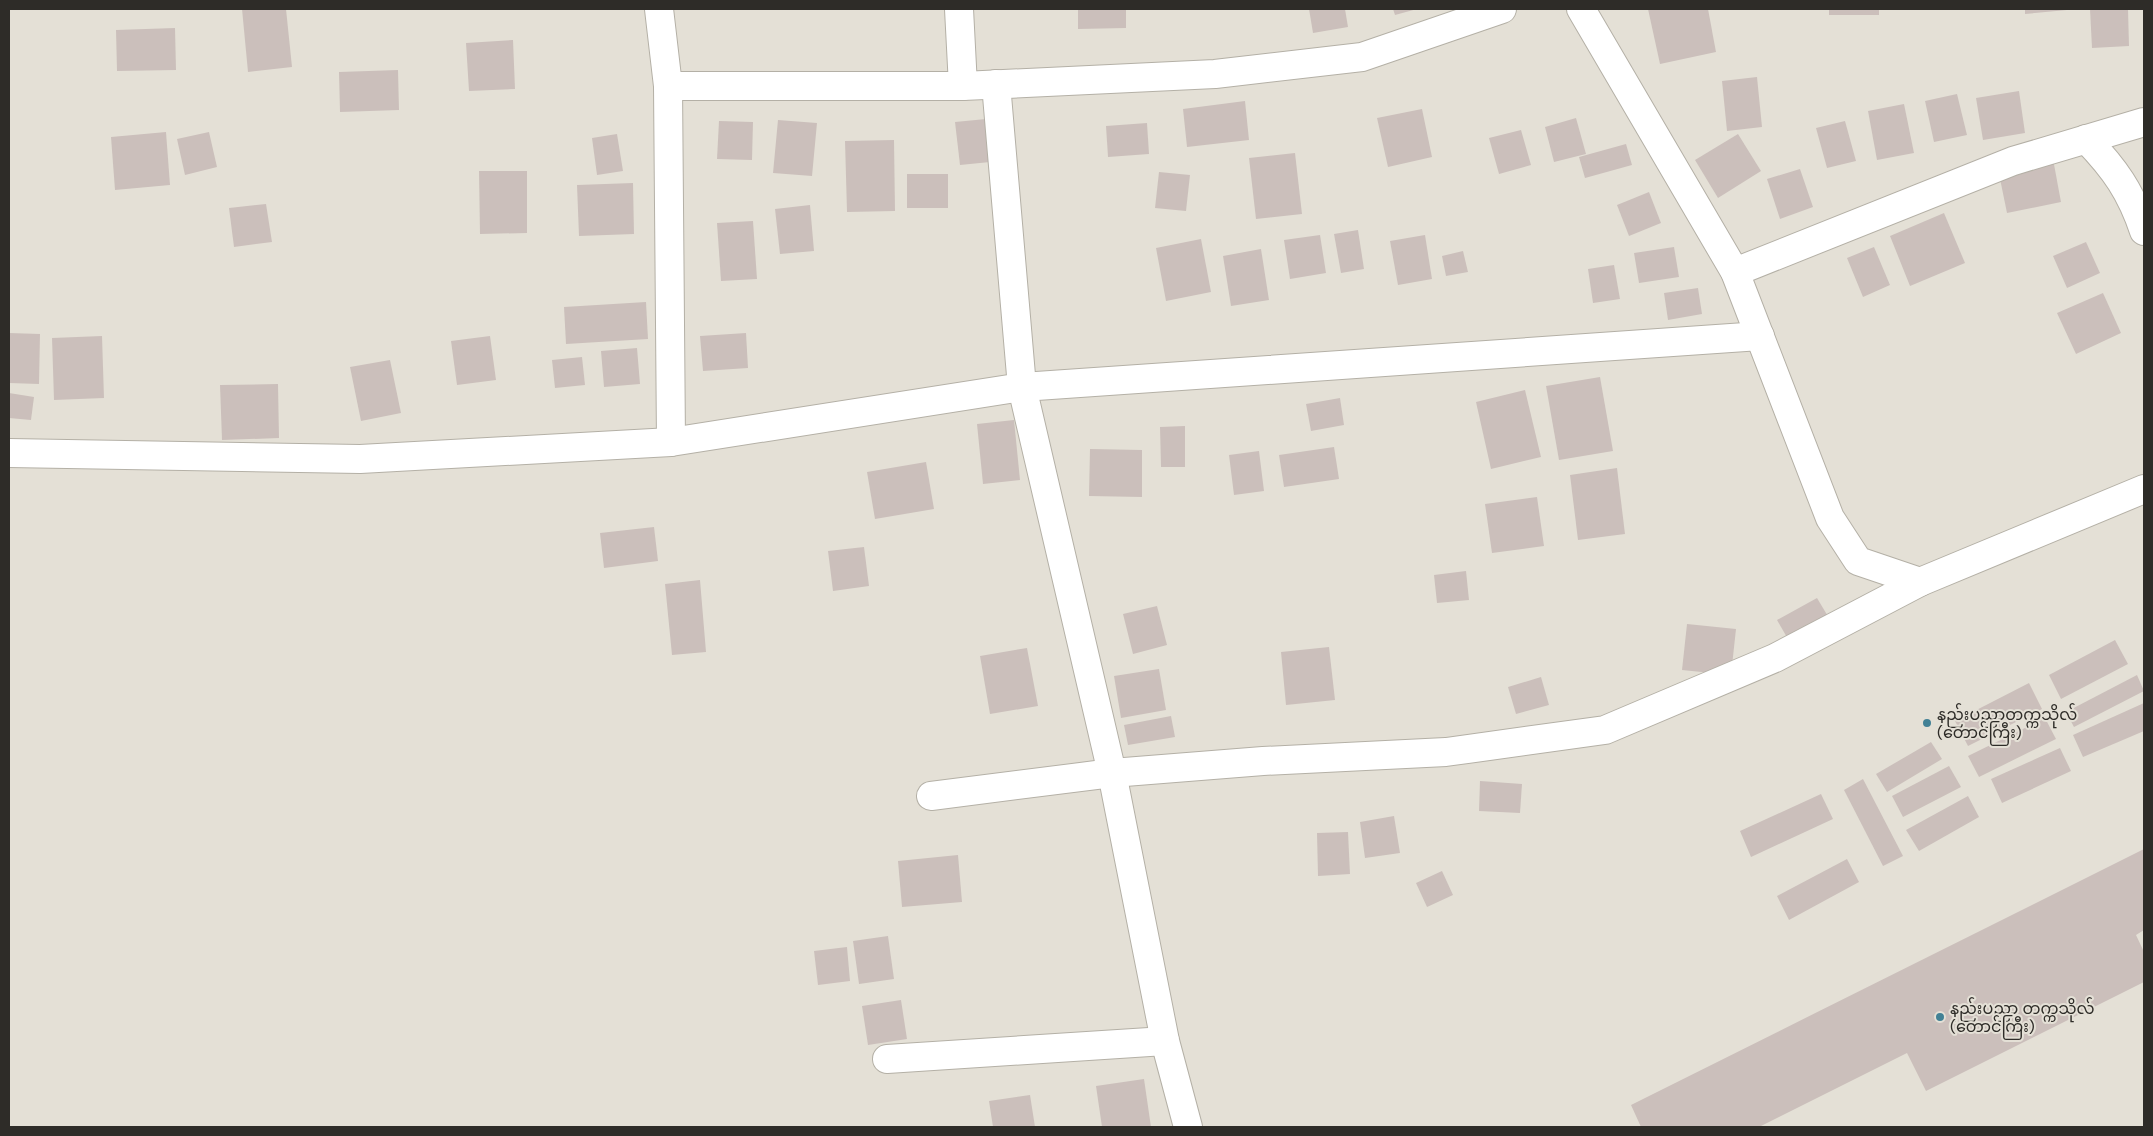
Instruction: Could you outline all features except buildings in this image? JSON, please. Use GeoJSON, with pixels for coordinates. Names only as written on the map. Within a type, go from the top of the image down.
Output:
{"type":"FeatureCollection","features":[{"type":"Feature","properties":{"kind":"street"},"geometry":{"type":"LineString","coordinates":[[659,9],[668,86],[671,442]]}},
{"type":"Feature","properties":{"kind":"street"},"geometry":{"type":"LineString","coordinates":[[959,9],[963,86]]}},
{"type":"Feature","properties":{"kind":"street"},"geometry":{"type":"LineString","coordinates":[[668,86],[963,86],[1215,74],[1362,57],[1502,9]]}},
{"type":"Feature","properties":{"kind":"street"},"geometry":{"type":"LineString","coordinates":[[1581,9],[1735,272],[1830,518],[1858,561],[1920,582]]}},
{"type":"Feature","properties":{"kind":"street"},"geometry":{"type":"LineString","coordinates":[[996,84],[1022,387],[1112,773],[1165,1041],[1188,1127]]}},
{"type":"Feature","properties":{"kind":"street"},"geometry":{"type":"LineString","coordinates":[[1735,272],[2013,161],[2144,122]]}},
{"type":"Feature","properties":{"kind":"street"},"geometry":{"type":"LineString","coordinates":[[2086,140],[2120,177],[2136,208],[2144,231]]}},
{"type":"Feature","properties":{"kind":"street"},"geometry":{"type":"LineString","coordinates":[[9,453],[360,459],[671,442],[1022,387],[1760,336]]}},
{"type":"Feature","properties":{"kind":"street"},"geometry":{"type":"LineString","coordinates":[[931,796],[1112,773],[1263,761],[1446,752],[1605,730],[1775,658],[1920,582],[2144,489]]}},
{"type":"Feature","properties":{"kind":"street"},"geometry":{"type":"LineString","coordinates":[[887,1059],[1165,1041]]}},
{"type":"Feature","properties":{"kind":"place","name":"နည်းပညာတက္ကသိုလ် (တောင်ကြီး)"},"geometry":{"type":"Point","coordinates":[1927,723]}},
{"type":"Feature","properties":{"kind":"place","name":"နည်းပညာ တက္ကသိုလ် (တောင်ကြီး)"},"geometry":{"type":"Point","coordinates":[1940,1017]}}]}
